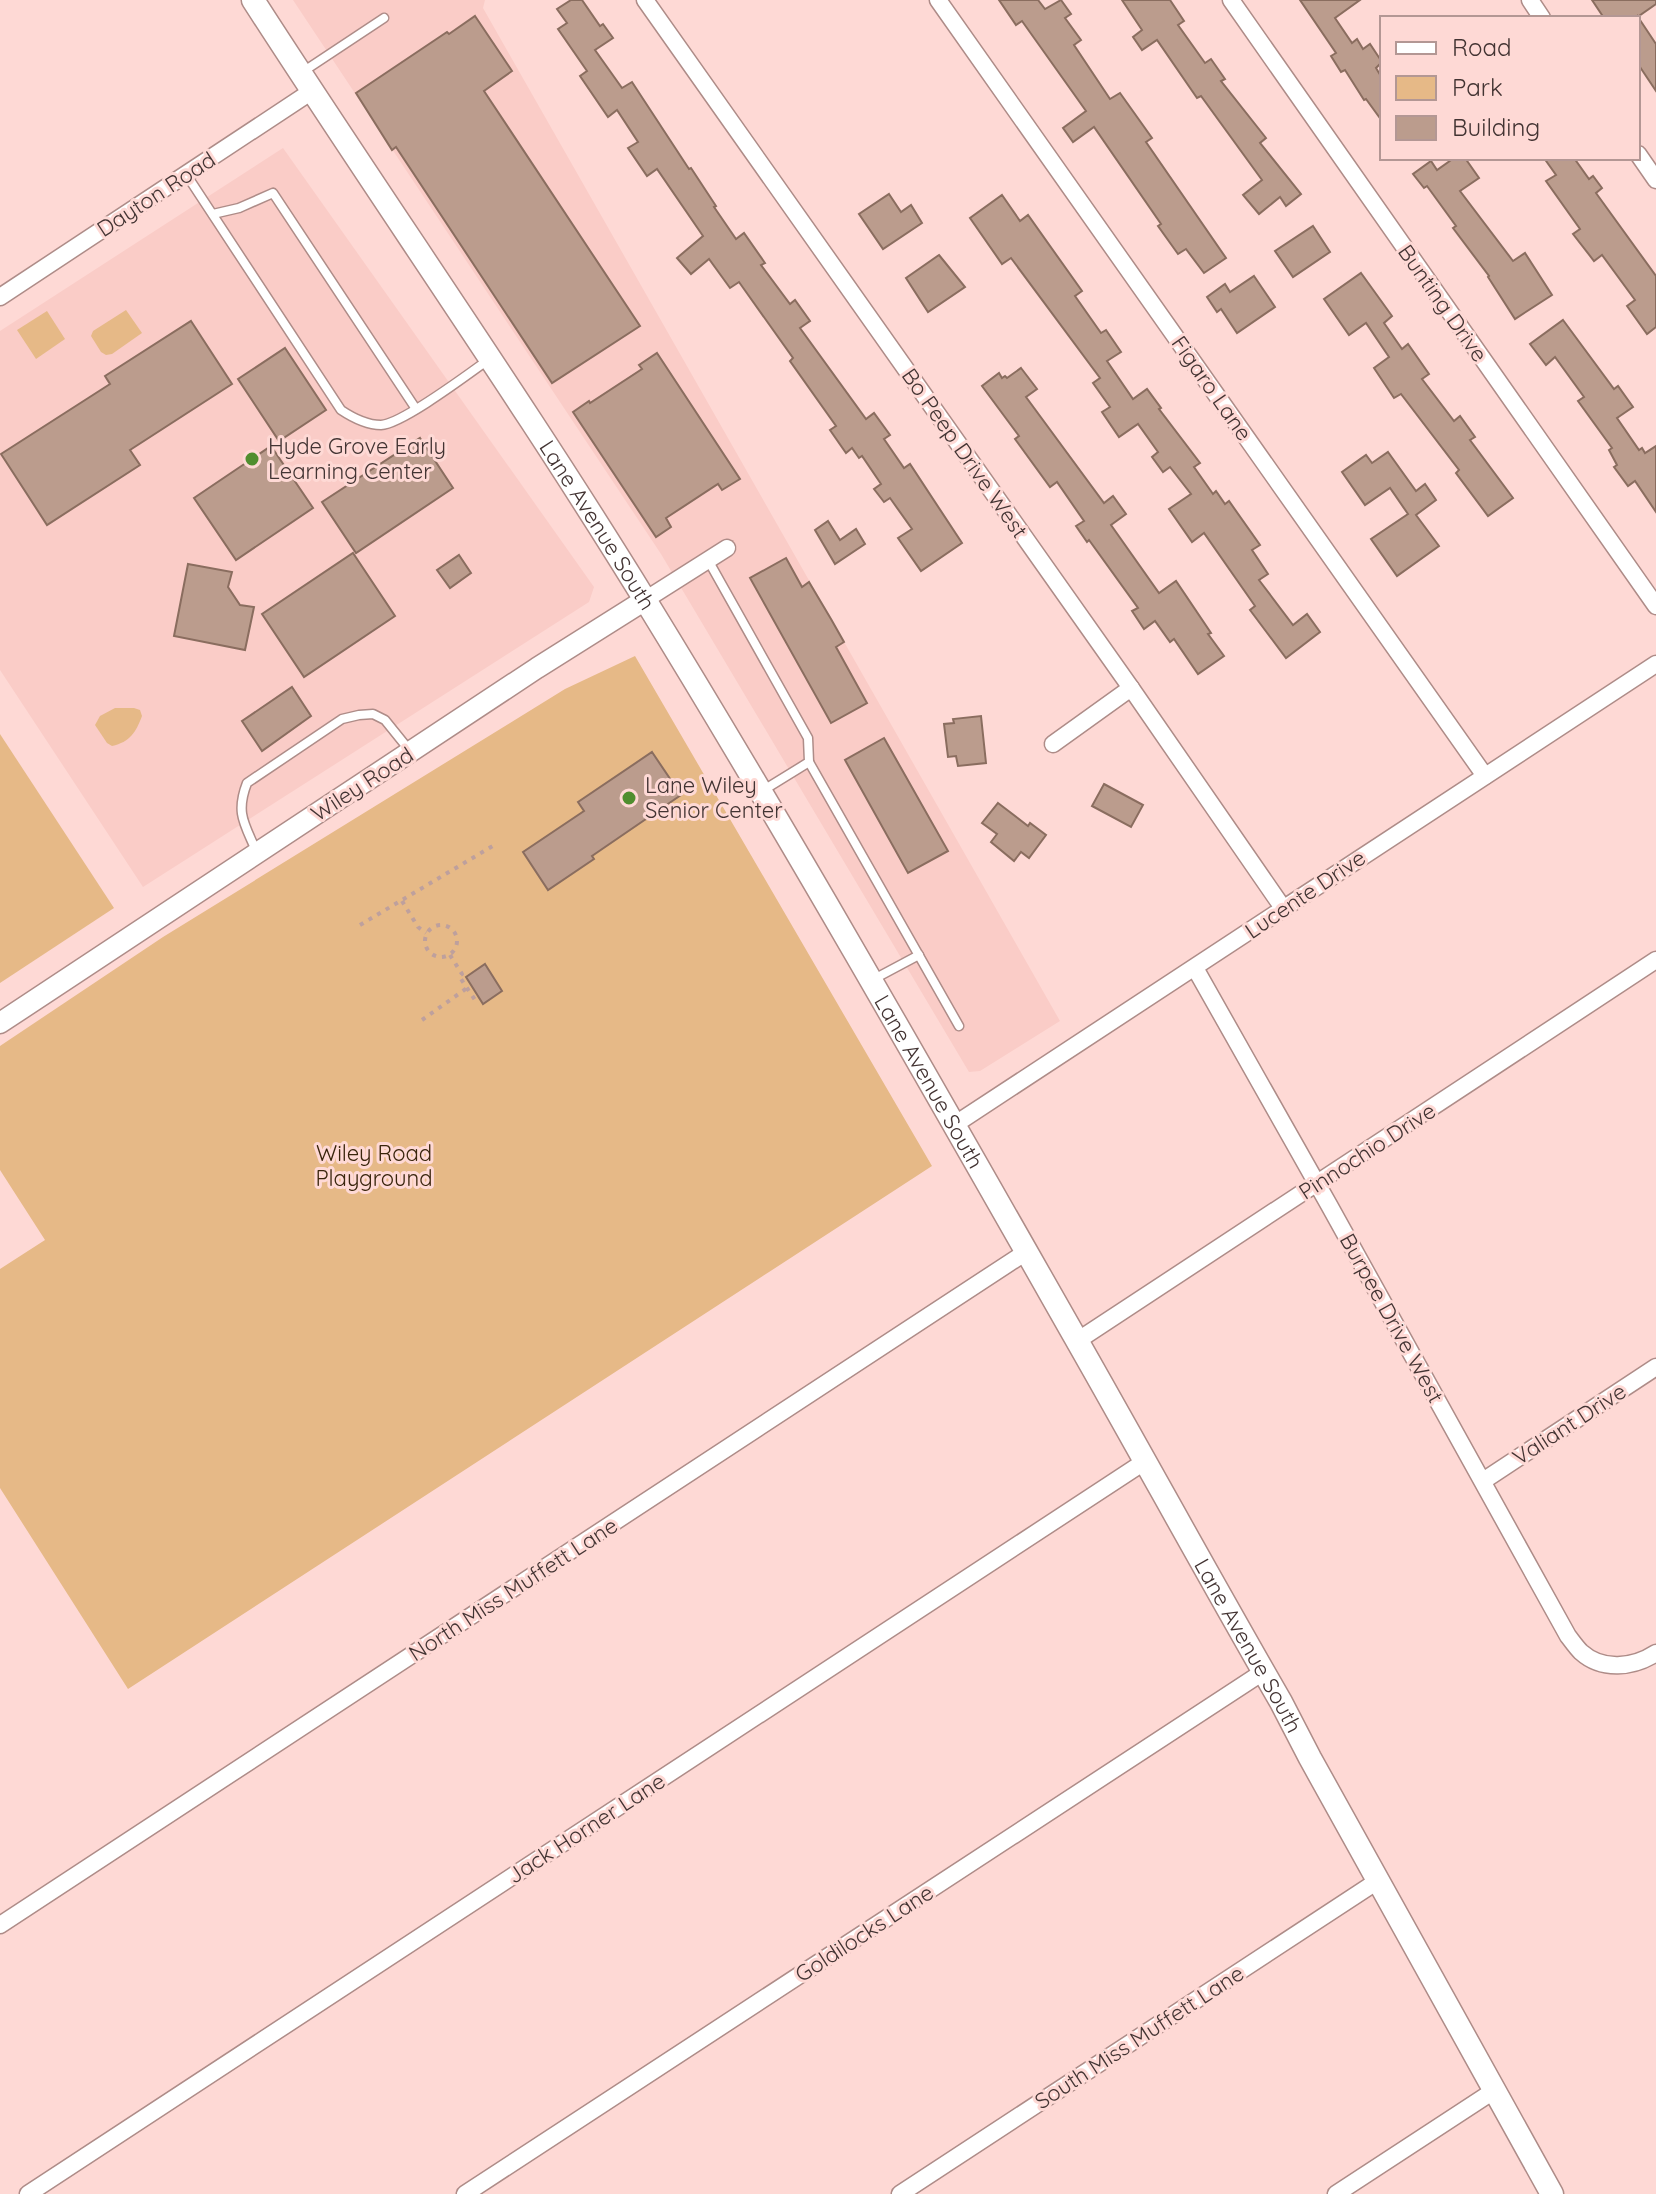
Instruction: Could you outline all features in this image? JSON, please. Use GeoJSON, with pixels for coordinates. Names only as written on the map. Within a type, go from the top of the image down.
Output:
{"type":"FeatureCollection","features":[{"type":"Feature","properties":{"kind":"main road","name":"Lane Avenue South"},"geometry":{"type":"LineString","coordinates":[[253,0],[645,600],[760,792],[1077,1341],[1552,2194]]}},
{"type":"Feature","properties":{"kind":"street","name":"Bo Peep Drive West"},"geometry":{"type":"LineString","coordinates":[[645,0],[1283,908]]}},
{"type":"Feature","properties":{"kind":"street","name":"Figaro Lane"},"geometry":{"type":"LineString","coordinates":[[938,0],[1485,776]]}},
{"type":"Feature","properties":{"kind":"street","name":"Bunting Drive"},"geometry":{"type":"LineString","coordinates":[[1231,0],[1656,606]]}},
{"type":"Feature","properties":{"kind":"street","name":"Dayton Road"},"geometry":{"type":"LineString","coordinates":[[1,293],[186,174],[306,83]]}},
{"type":"Feature","properties":{"kind":"street"},"geometry":{"type":"LineString","coordinates":[[1640,157],[1656,180]]}},
{"type":"Feature","properties":{"kind":"street","name":"Wiley Road"},"geometry":{"type":"LineString","coordinates":[[0,1023],[727,548]]}},
{"type":"Feature","properties":{"kind":"street","name":"Lucente Drive"},"geometry":{"type":"LineString","coordinates":[[954,1125],[1656,664]]}},
{"type":"Feature","properties":{"kind":"street"},"geometry":{"type":"LineString","coordinates":[[1053,744],[1131,688]]}},
{"type":"Feature","properties":{"kind":"street","name":"Pinnochio Drive"},"geometry":{"type":"LineString","coordinates":[[1077,1341],[1656,960]]}},
{"type":"Feature","properties":{"kind":"street","name":"Burpee Drive West"},"geometry":{"type":"LineString","coordinates":[[1195,968],[1568,1636],[1581,1652],[1597,1662],[1623,1667],[1656,1653]]}},
{"type":"Feature","properties":{"kind":"street","name":"North Miss Muffett Lane"},"geometry":{"type":"LineString","coordinates":[[0,1925],[1026,1252]]}},
{"type":"Feature","properties":{"kind":"street","name":"Valiant Drive"},"geometry":{"type":"LineString","coordinates":[[1483,1481],[1656,1367]]}},
{"type":"Feature","properties":{"kind":"street","name":"Jack Horner Lane"},"geometry":{"type":"LineString","coordinates":[[28,2194],[1144,1462]]}},
{"type":"Feature","properties":{"kind":"street","name":"Goldilocks Lane"},"geometry":{"type":"LineString","coordinates":[[465,2194],[1263,1672]]}},
{"type":"Feature","properties":{"kind":"street","name":"South Miss Muffett Lane"},"geometry":{"type":"LineString","coordinates":[[900,2194],[1379,1880]]}},
{"type":"Feature","properties":{"kind":"street"},"geometry":{"type":"LineString","coordinates":[[1336,2194],[1495,2090]]}},
{"type":"Feature","properties":{"kind":"lane"},"geometry":{"type":"LineString","coordinates":[[306,83],[384,18]]}},
{"type":"Feature","properties":{"kind":"lane"},"geometry":{"type":"LineString","coordinates":[[186,174],[341,410],[358,421],[382,425],[403,418],[490,359]]}},
{"type":"Feature","properties":{"kind":"lane"},"geometry":{"type":"LineString","coordinates":[[213,214],[239,208],[273,193],[416,409]]}},
{"type":"Feature","properties":{"kind":"lane"},"geometry":{"type":"LineString","coordinates":[[708,560],[808,738],[809,762],[959,1026]]}},
{"type":"Feature","properties":{"kind":"lane"},"geometry":{"type":"LineString","coordinates":[[257,853],[240,814],[241,797],[247,783],[342,719],[373,714],[385,720],[411,752]]}},
{"type":"Feature","properties":{"kind":"lane"},"geometry":{"type":"LineString","coordinates":[[760,792],[809,762]]}},
{"type":"Feature","properties":{"kind":"lane"},"geometry":{"type":"LineString","coordinates":[[871,981],[919,955]]}},
{"type":"Feature","properties":{"kind":"path"},"geometry":{"type":"LineString","coordinates":[[360,925],[496,844]]}},
{"type":"Feature","properties":{"kind":"path"},"geometry":{"type":"LineString","coordinates":[[402,901],[418,927],[426,933]]}},
{"type":"Feature","properties":{"kind":"path"},"geometry":{"type":"LineString","coordinates":[[439,924],[454,931],[457,941],[450,955],[439,958],[429,953],[424,944],[426,933],[439,924]]}},
{"type":"Feature","properties":{"kind":"path"},"geometry":{"type":"LineString","coordinates":[[450,955],[462,974],[459,976],[477,1003]]}},
{"type":"Feature","properties":{"kind":"path"},"geometry":{"type":"LineString","coordinates":[[422,1020],[467,988]]}},
{"type":"Feature","properties":{"kind":"shaded area"},"geometry":{"type":"Polygon","coordinates":[[[293,0],[485,0],[483,8],[1060,1021],[980,1071],[969,1072],[661,554],[293,0]]]}},
{"type":"Feature","properties":{"kind":"shaded area","name":"Hyde Grove Early Learning Center"},"geometry":{"type":"Polygon","coordinates":[[[283,148],[594,587],[589,602],[143,887],[0,670],[0,331],[283,148]]]}},
{"type":"Feature","properties":{"kind":"green space"},"geometry":{"type":"Polygon","coordinates":[[[126,310],[142,333],[106,355],[91,336],[93,331],[126,310]]]}},
{"type":"Feature","properties":{"kind":"green space"},"geometry":{"type":"Polygon","coordinates":[[[47,311],[65,339],[36,359],[17,330],[47,311]]]}},
{"type":"Feature","properties":{"kind":"green space","name":"Wiley Road Playground"},"geometry":{"type":"Polygon","coordinates":[[[635,656],[932,1166],[128,1689],[0,1488],[0,1269],[45,1240],[0,1170],[0,1046],[163,937],[565,689],[635,656]]]}},
{"type":"Feature","properties":{"kind":"green space"},"geometry":{"type":"Polygon","coordinates":[[[115,708],[134,708],[140,710],[142,716],[132,736],[112,746],[95,725],[100,716],[115,708]]]}},
{"type":"Feature","properties":{"kind":"green space"},"geometry":{"type":"Polygon","coordinates":[[[0,734],[114,908],[0,983],[0,734]]]}},
{"type":"Feature","properties":{"kind":"building"},"geometry":{"type":"Polygon","coordinates":[[[571,0],[582,0],[600,26],[603,24],[613,38],[595,50],[622,88],[632,82],[736,239],[744,233],[765,263],[761,265],[790,304],[795,300],[810,321],[800,328],[866,419],[874,413],[890,435],[884,439],[904,468],[910,464],[962,543],[921,571],[898,538],[912,529],[890,498],[884,502],[874,489],[881,484],[862,456],[859,458],[852,448],[846,453],[830,430],[836,426],[739,282],[730,288],[709,259],[691,274],[677,258],[703,236],[657,169],[647,176],[628,148],[638,142],[617,110],[608,117],[580,76],[587,71],[558,29],[567,23],[557,9],[571,0]]]}},
{"type":"Feature","properties":{"kind":"building"},"geometry":{"type":"Polygon","coordinates":[[[999,0],[1038,0],[1045,9],[1061,0],[1071,14],[1065,18],[1081,40],[1074,45],[1110,99],[1120,93],[1152,138],[1146,142],[1226,258],[1204,273],[1186,249],[1178,254],[1094,127],[1073,142],[1063,128],[1086,111],[1022,21],[1016,25],[999,0]]]}},
{"type":"Feature","properties":{"kind":"building"},"geometry":{"type":"Polygon","coordinates":[[[1122,0],[1170,0],[1184,21],[1178,25],[1205,63],[1211,59],[1225,79],[1221,81],[1266,138],[1260,143],[1301,194],[1286,206],[1280,197],[1259,214],[1243,195],[1262,180],[1201,96],[1197,98],[1157,40],[1142,50],[1133,37],[1142,30],[1122,0]]]}},
{"type":"Feature","properties":{"kind":"building"},"geometry":{"type":"Polygon","coordinates":[[[1300,0],[1360,0],[1335,18],[1352,43],[1357,39],[1363,49],[1370,44],[1380,59],[1376,68],[1380,75],[1380,118],[1345,70],[1341,72],[1331,56],[1336,53],[1300,0]]]}},
{"type":"Feature","properties":{"kind":"building"},"geometry":{"type":"Polygon","coordinates":[[[1592,0],[1656,0],[1656,4],[1639,16],[1603,16],[1592,0]]]}},
{"type":"Feature","properties":{"kind":"building"},"geometry":{"type":"Polygon","coordinates":[[[475,16],[512,71],[484,91],[640,326],[552,383],[396,147],[392,150],[356,93],[475,16]]]}},
{"type":"Feature","properties":{"kind":"building"},"geometry":{"type":"Polygon","coordinates":[[[1640,20],[1656,44],[1656,91],[1640,67],[1640,20]]]}},
{"type":"Feature","properties":{"kind":"building"},"geometry":{"type":"Polygon","coordinates":[[[1451,160],[1466,160],[1479,178],[1460,191],[1513,261],[1525,253],[1552,295],[1515,319],[1489,276],[1453,228],[1456,226],[1427,186],[1424,188],[1413,174],[1431,161],[1437,170],[1451,160]]]}},
{"type":"Feature","properties":{"kind":"building"},"geometry":{"type":"Polygon","coordinates":[[[1545,160],[1575,160],[1589,179],[1593,176],[1602,188],[1596,193],[1656,276],[1656,327],[1647,334],[1627,306],[1635,300],[1602,255],[1594,261],[1573,234],[1580,229],[1546,181],[1556,175],[1545,160]]]}},
{"type":"Feature","properties":{"kind":"building"},"geometry":{"type":"Polygon","coordinates":[[[889,194],[901,212],[911,205],[922,223],[883,249],[859,214],[889,194]]]}},
{"type":"Feature","properties":{"kind":"building"},"geometry":{"type":"Polygon","coordinates":[[[1002,195],[1020,221],[1028,215],[1082,291],[1075,296],[1101,333],[1106,330],[1121,352],[1107,361],[1133,399],[1147,389],[1200,463],[1194,467],[1213,494],[1216,491],[1225,504],[1229,501],[1260,545],[1252,550],[1268,574],[1259,580],[1293,625],[1307,614],[1320,632],[1286,658],[1250,610],[1255,606],[1204,533],[1192,542],[1169,509],[1191,494],[1170,467],[1163,472],[1152,457],[1158,452],[1138,424],[1119,437],[1102,412],[1110,407],[1093,383],[1100,378],[1011,258],[1002,264],[970,218],[1002,195]]]}},
{"type":"Feature","properties":{"kind":"building"},"geometry":{"type":"Polygon","coordinates":[[[1313,226],[1330,252],[1293,277],[1275,251],[1313,226]]]}},
{"type":"Feature","properties":{"kind":"building"},"geometry":{"type":"Polygon","coordinates":[[[939,255],[965,287],[928,312],[906,278],[939,255]]]}},
{"type":"Feature","properties":{"kind":"building"},"geometry":{"type":"Polygon","coordinates":[[[1361,273],[1392,316],[1384,323],[1402,349],[1408,344],[1429,374],[1422,379],[1454,421],[1460,416],[1475,437],[1470,440],[1513,498],[1488,516],[1456,473],[1459,470],[1401,394],[1394,398],[1374,368],[1389,357],[1366,323],[1349,335],[1324,299],[1361,273]]]}},
{"type":"Feature","properties":{"kind":"building"},"geometry":{"type":"Polygon","coordinates":[[[1254,276],[1275,307],[1237,333],[1221,309],[1217,312],[1207,297],[1225,284],[1230,292],[1254,276]]]}},
{"type":"Feature","properties":{"kind":"building"},"geometry":{"type":"Polygon","coordinates":[[[1563,320],[1614,389],[1618,386],[1633,407],[1617,418],[1639,450],[1642,448],[1645,453],[1656,446],[1656,512],[1635,481],[1628,486],[1614,467],[1617,465],[1609,450],[1612,448],[1578,401],[1584,397],[1555,357],[1546,365],[1530,344],[1563,320]]]}},
{"type":"Feature","properties":{"kind":"building"},"geometry":{"type":"Polygon","coordinates":[[[191,321],[232,384],[130,450],[140,465],[47,525],[1,454],[110,384],[105,376],[191,321]]]}},
{"type":"Feature","properties":{"kind":"building"},"geometry":{"type":"Polygon","coordinates":[[[285,348],[326,410],[279,441],[238,379],[285,348]]]}},
{"type":"Feature","properties":{"kind":"building"},"geometry":{"type":"Polygon","coordinates":[[[657,353],[740,479],[722,490],[718,484],[666,518],[671,527],[656,537],[573,412],[642,369],[639,365],[657,353]]]}},
{"type":"Feature","properties":{"kind":"building"},"geometry":{"type":"Polygon","coordinates":[[[1021,368],[1037,389],[1026,397],[1104,503],[1113,496],[1126,514],[1111,525],[1159,593],[1176,581],[1211,633],[1208,634],[1224,656],[1198,674],[1174,639],[1170,642],[1155,621],[1144,629],[1132,611],[1138,608],[1076,526],[1084,521],[1057,482],[1050,487],[1015,439],[1019,436],[982,386],[999,373],[1002,378],[1007,378],[1021,368]]]}},
{"type":"Feature","properties":{"kind":"building"},"geometry":{"type":"Polygon","coordinates":[[[420,438],[453,488],[356,553],[322,502],[420,438]]]}},
{"type":"Feature","properties":{"kind":"building"},"geometry":{"type":"Polygon","coordinates":[[[271,446],[313,508],[236,560],[194,498],[271,446]]]}},
{"type":"Feature","properties":{"kind":"building"},"geometry":{"type":"Polygon","coordinates":[[[1388,452],[1416,491],[1425,484],[1436,500],[1416,515],[1439,546],[1397,576],[1371,539],[1408,514],[1390,488],[1365,505],[1342,472],[1366,455],[1372,463],[1388,452]]]}},
{"type":"Feature","properties":{"kind":"building"},"geometry":{"type":"Polygon","coordinates":[[[828,521],[840,540],[856,529],[865,544],[835,564],[815,530],[828,521]]]}},
{"type":"Feature","properties":{"kind":"building"},"geometry":{"type":"Polygon","coordinates":[[[353,553],[395,616],[304,677],[262,614],[353,553]]]}},
{"type":"Feature","properties":{"kind":"building"},"geometry":{"type":"Polygon","coordinates":[[[459,555],[471,573],[450,588],[437,570],[459,555]]]}},
{"type":"Feature","properties":{"kind":"building"},"geometry":{"type":"Polygon","coordinates":[[[786,558],[802,587],[809,582],[844,642],[836,647],[867,703],[831,723],[750,578],[786,558]]]}},
{"type":"Feature","properties":{"kind":"building"},"geometry":{"type":"Polygon","coordinates":[[[188,564],[232,572],[228,587],[240,605],[254,607],[245,650],[174,636],[188,564]]]}},
{"type":"Feature","properties":{"kind":"building"},"geometry":{"type":"Polygon","coordinates":[[[292,687],[311,716],[262,751],[242,721],[292,687]]]}},
{"type":"Feature","properties":{"kind":"building"},"geometry":{"type":"Polygon","coordinates":[[[981,716],[986,763],[958,766],[956,756],[948,757],[944,724],[954,723],[953,719],[981,716]]]}},
{"type":"Feature","properties":{"kind":"building"},"geometry":{"type":"Polygon","coordinates":[[[884,738],[948,851],[908,873],[845,760],[884,738]]]}},
{"type":"Feature","properties":{"kind":"building"},"geometry":{"type":"Polygon","coordinates":[[[652,752],[681,795],[548,890],[523,852],[584,811],[578,802],[652,752]]]}},
{"type":"Feature","properties":{"kind":"building"},"geometry":{"type":"Polygon","coordinates":[[[1104,784],[1143,805],[1131,827],[1092,806],[1104,784]]]}},
{"type":"Feature","properties":{"kind":"building"},"geometry":{"type":"Polygon","coordinates":[[[998,803],[1028,826],[1030,823],[1046,835],[1029,858],[1021,852],[1014,861],[991,842],[997,834],[982,823],[998,803]]]}},
{"type":"Feature","properties":{"kind":"building"},"geometry":{"type":"Polygon","coordinates":[[[485,964],[502,991],[483,1004],[466,977],[485,964]]]}},
{"type":"Feature","properties":{"kind":"place","name":"Hyde Grove Early Learning Center"},"geometry":{"type":"Point","coordinates":[252,459]}},
{"type":"Feature","properties":{"kind":"place","name":"Lane Wiley Senior Center"},"geometry":{"type":"Point","coordinates":[629,798]}}]}
